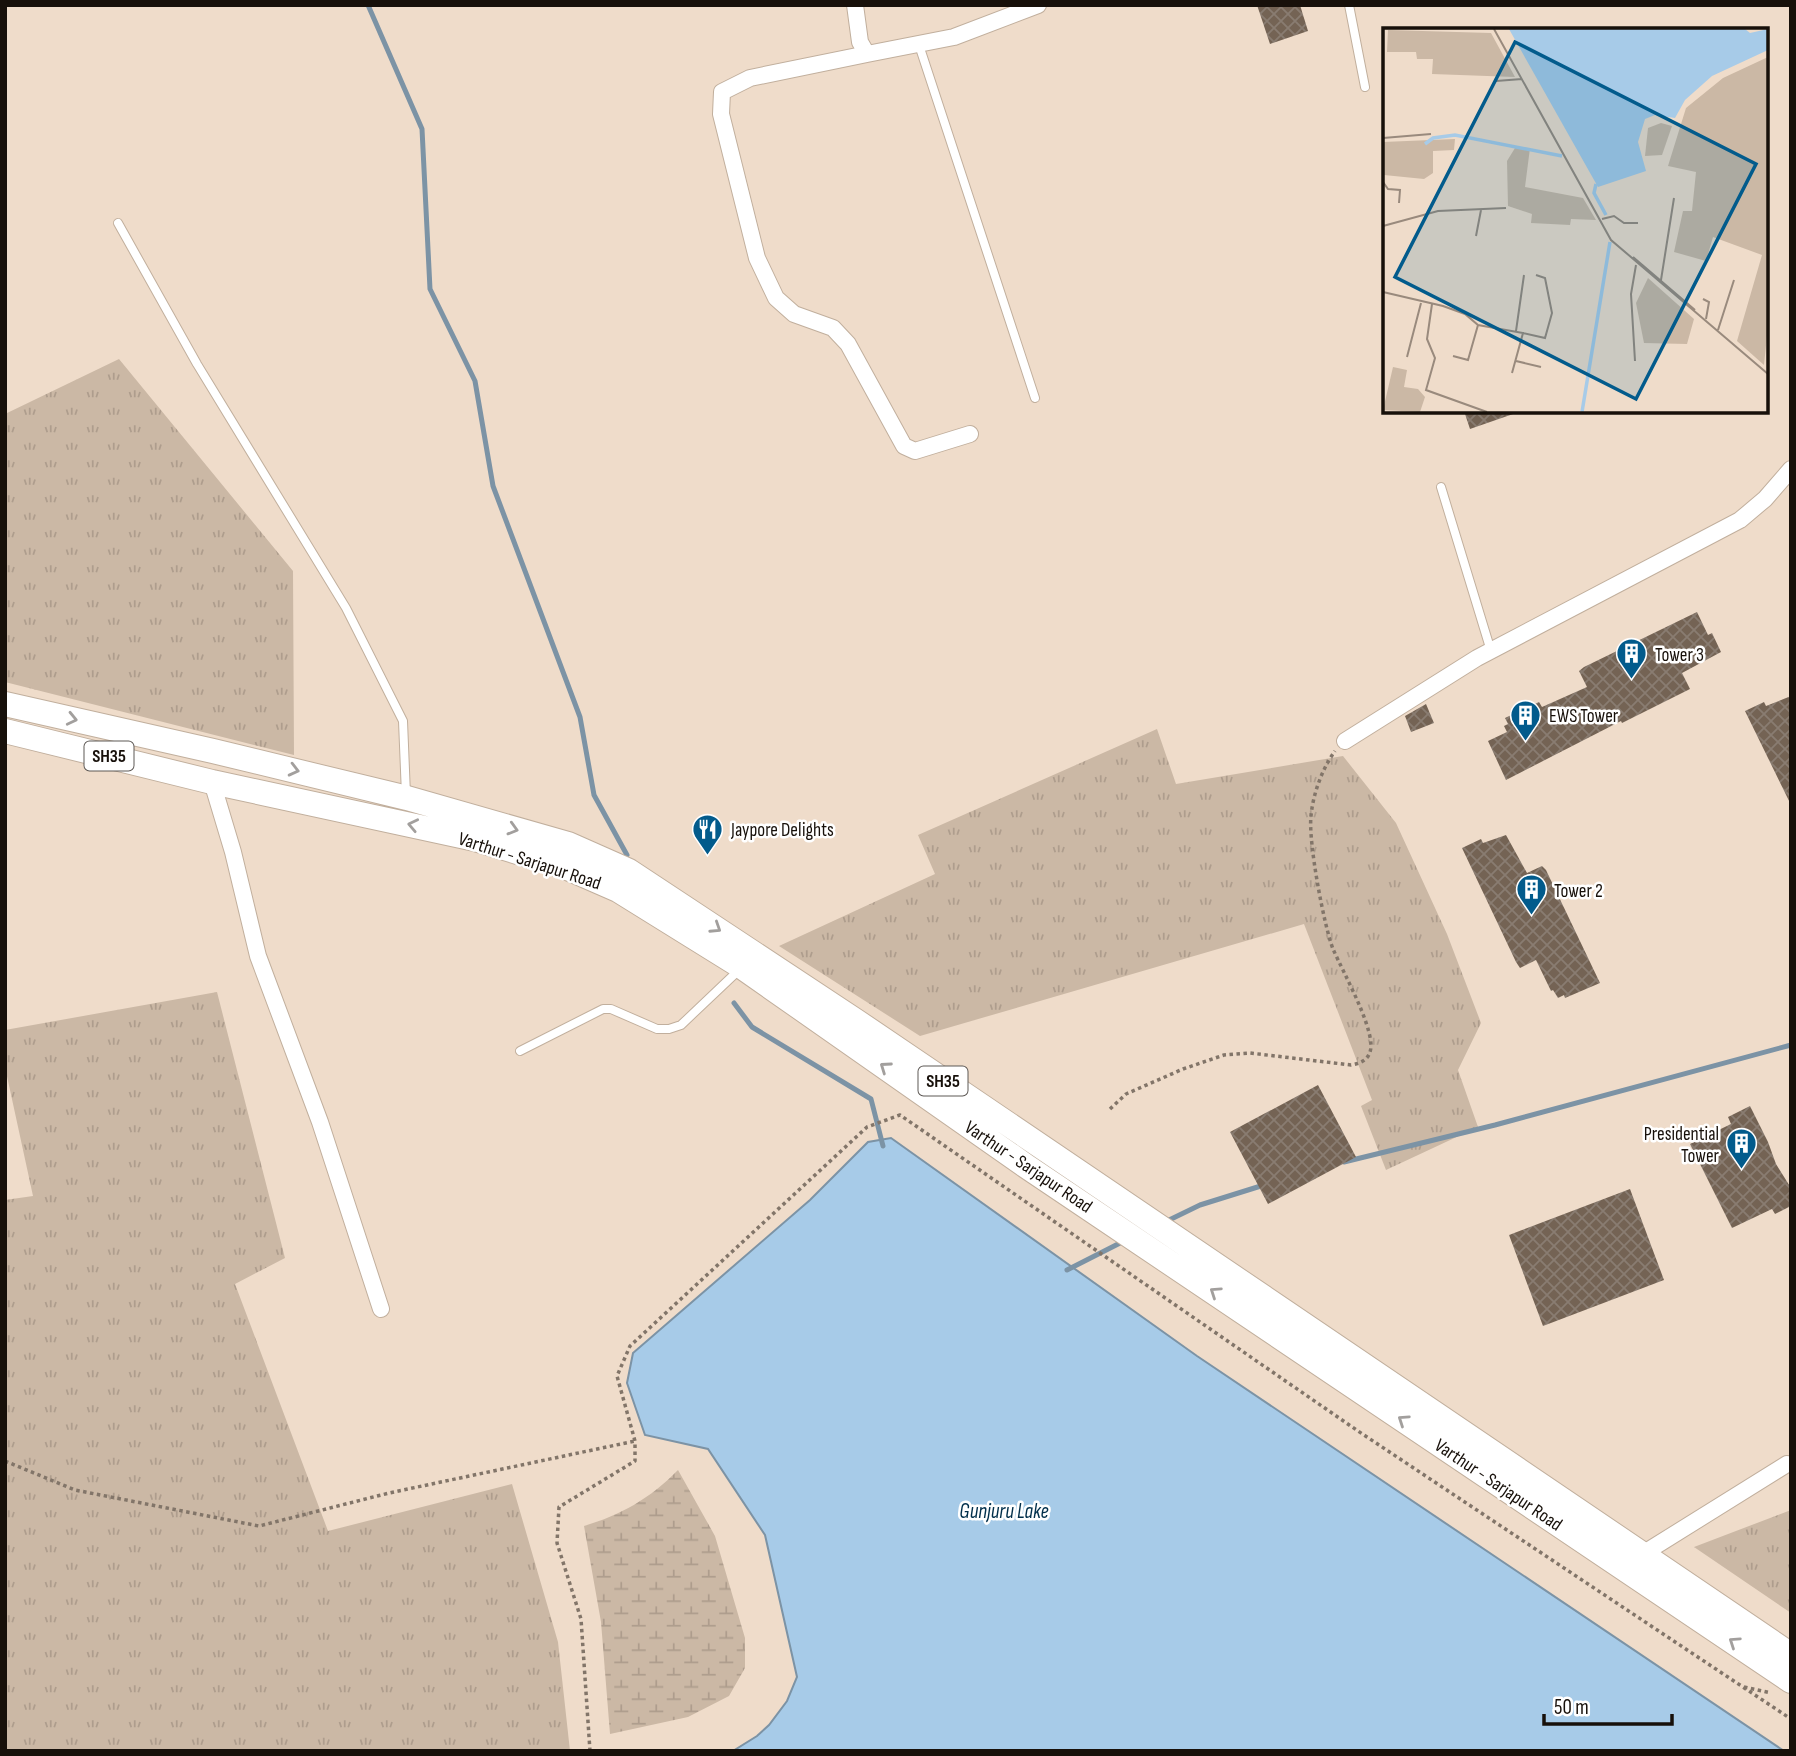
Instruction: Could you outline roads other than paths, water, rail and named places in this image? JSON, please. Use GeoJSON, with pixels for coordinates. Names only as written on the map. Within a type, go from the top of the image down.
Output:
{"type":"FeatureCollection","features":[{"type":"Feature","properties":{"kind":"main road","name":"Varthur - Sarjapur Road"},"geometry":{"type":"LineString","coordinates":[[5,704],[407,798],[568,844],[629,871],[856,1021],[1791,1655]]}},
{"type":"Feature","properties":{"kind":"main road","name":"Varthur - Sarjapur Road"},"geometry":{"type":"LineString","coordinates":[[5,730],[212,782],[475,839],[563,866],[618,890],[742,967],[1784,1688]]}},
{"type":"Feature","properties":{"kind":"street"},"geometry":{"type":"LineString","coordinates":[[855,5],[860,42],[867,54]]}},
{"type":"Feature","properties":{"kind":"street"},"geometry":{"type":"LineString","coordinates":[[970,434],[915,452],[904,446],[848,344],[833,328],[794,314],[776,298],[757,258],[721,114],[722,92],[750,78],[954,37],[1038,5]]}},
{"type":"Feature","properties":{"kind":"street"},"geometry":{"type":"LineString","coordinates":[[1345,741],[1491,651],[1740,520],[1765,499],[1791,469]]}},
{"type":"Feature","properties":{"kind":"street"},"geometry":{"type":"LineString","coordinates":[[212,782],[258,956],[320,1122],[382,1309]]}},
{"type":"Feature","properties":{"kind":"street"},"geometry":{"type":"LineString","coordinates":[[1641,1555],[1787,1464]]}},
{"type":"Feature","properties":{"kind":"lane"},"geometry":{"type":"LineString","coordinates":[[1349,5],[1365,87]]}},
{"type":"Feature","properties":{"kind":"lane"},"geometry":{"type":"LineString","coordinates":[[919,45],[1035,398]]}},
{"type":"Feature","properties":{"kind":"lane"},"geometry":{"type":"LineString","coordinates":[[118,223],[197,364],[358,631],[403,722],[407,798]]}},
{"type":"Feature","properties":{"kind":"lane"},"geometry":{"type":"LineString","coordinates":[[1441,487],[1491,651]]}},
{"type":"Feature","properties":{"kind":"lane"},"geometry":{"type":"LineString","coordinates":[[520,1051],[603,1009],[611,1009],[657,1028],[668,1029],[681,1025],[742,967]]}},
{"type":"Feature","properties":{"kind":"water","name":"Gunjuru Lake"},"geometry":{"type":"Polygon","coordinates":[[[891,1138],[1197,1356],[1784,1751],[733,1751],[769,1725],[787,1701],[797,1677],[765,1535],[708,1449],[645,1435],[627,1383],[633,1353],[810,1200],[868,1142],[891,1138]]]}},
{"type":"Feature","properties":{"kind":"waterway"},"geometry":{"type":"LineString","coordinates":[[368,5],[422,129],[430,289],[475,381],[493,486],[580,717],[594,795],[627,855]]}},
{"type":"Feature","properties":{"kind":"waterway"},"geometry":{"type":"LineString","coordinates":[[734,1003],[752,1027],[871,1099],[883,1146]]}},
{"type":"Feature","properties":{"kind":"waterway"},"geometry":{"type":"LineString","coordinates":[[1344,1162],[1495,1125],[1791,1045]]}},
{"type":"Feature","properties":{"kind":"waterway"},"geometry":{"type":"LineString","coordinates":[[1165,1222],[1200,1205],[1264,1185]]}},
{"type":"Feature","properties":{"kind":"waterway"},"geometry":{"type":"LineString","coordinates":[[1067,1270],[1124,1241]]}},
{"type":"Feature","properties":{"kind":"place","name":"Tower 3"},"geometry":{"type":"Point","coordinates":[1632,681]}},
{"type":"Feature","properties":{"kind":"place","name":"EWS Tower"},"geometry":{"type":"Point","coordinates":[1526,742]}},
{"type":"Feature","properties":{"kind":"place","name":"Jaypore Delights"},"geometry":{"type":"Point","coordinates":[708,856]}},
{"type":"Feature","properties":{"kind":"place","name":"Tower 2"},"geometry":{"type":"Point","coordinates":[1531,917]}},
{"type":"Feature","properties":{"kind":"place","name":"Presidential Tower"},"geometry":{"type":"Point","coordinates":[1742,1171]}}]}
